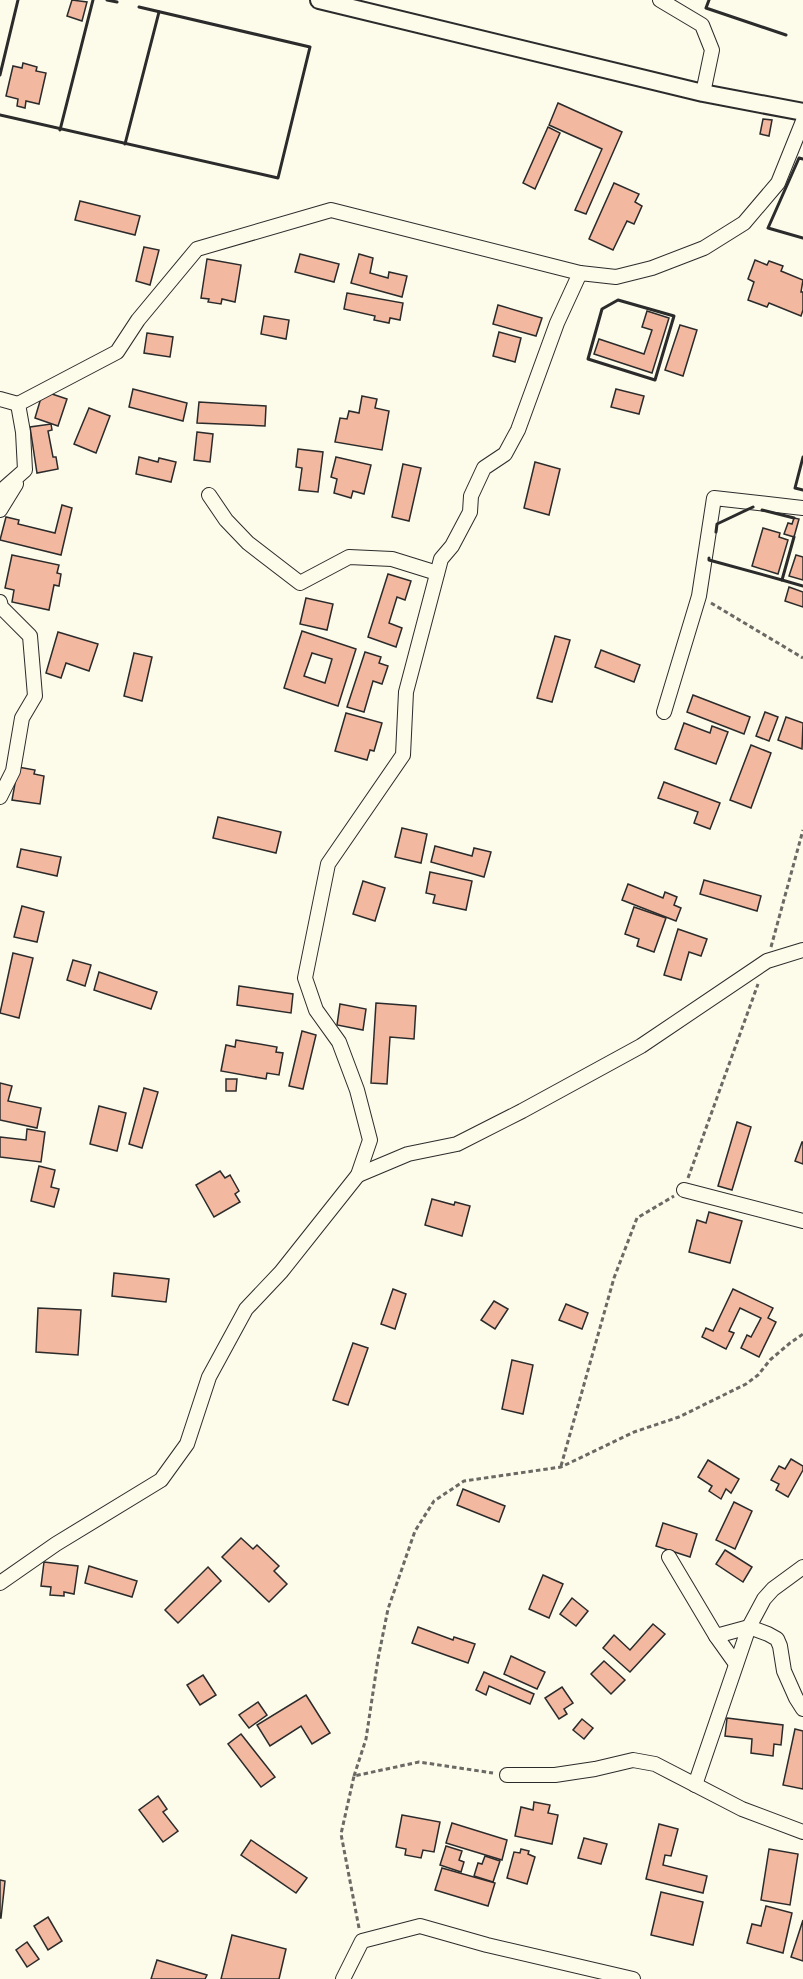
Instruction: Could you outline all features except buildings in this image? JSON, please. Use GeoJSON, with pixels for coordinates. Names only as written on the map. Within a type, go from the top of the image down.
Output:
{"type":"FeatureCollection","features":[{"type":"Feature","properties":{"kind":"street"},"geometry":{"type":"LineString","coordinates":[[319,0],[703,93],[803,112]]}},
{"type":"Feature","properties":{"kind":"street"},"geometry":{"type":"LineString","coordinates":[[660,0],[702,25],[712,50],[703,93]]}},
{"type":"Feature","properties":{"kind":"street"},"geometry":{"type":"LineString","coordinates":[[0,399],[18,404],[117,352],[138,320],[197,249],[331,210],[580,273],[616,278],[652,268],[704,248],[744,223],[778,183],[803,121]]}},
{"type":"Feature","properties":{"kind":"street"},"geometry":{"type":"LineString","coordinates":[[0,1582],[56,1544],[161,1480],[187,1444],[209,1377],[246,1309],[281,1272],[358,1175],[370,1140],[357,1090],[339,1042],[316,1010],[305,978],[328,864],[403,755],[406,692],[436,573],[441,560],[452,546],[470,512],[471,496],[484,468],[506,454],[518,430],[557,323],[580,273]]}},
{"type":"Feature","properties":{"kind":"street"},"geometry":{"type":"LineString","coordinates":[[0,510],[25,470],[23,432],[18,404]]}},
{"type":"Feature","properties":{"kind":"street"},"geometry":{"type":"LineString","coordinates":[[0,492],[25,470]]}},
{"type":"Feature","properties":{"kind":"street"},"geometry":{"type":"LineString","coordinates":[[209,495],[226,520],[248,543],[300,583],[349,556],[392,559],[436,573]]}},
{"type":"Feature","properties":{"kind":"street"},"geometry":{"type":"LineString","coordinates":[[664,712],[699,596],[714,498],[803,508]]}},
{"type":"Feature","properties":{"kind":"street"},"geometry":{"type":"LineString","coordinates":[[0,602],[1,607],[30,636],[35,696],[22,718],[13,771],[0,797]]}},
{"type":"Feature","properties":{"kind":"street"},"geometry":{"type":"LineString","coordinates":[[358,1175],[408,1154],[457,1144],[641,1046],[767,961],[803,950]]}},
{"type":"Feature","properties":{"kind":"street"},"geometry":{"type":"LineString","coordinates":[[684,1190],[803,1221]]}},
{"type":"Feature","properties":{"kind":"street"},"geometry":{"type":"LineString","coordinates":[[669,1557],[716,1636],[736,1664]]}},
{"type":"Feature","properties":{"kind":"street"},"geometry":{"type":"LineString","coordinates":[[695,1785],[749,1627],[768,1594],[803,1568]]}},
{"type":"Feature","properties":{"kind":"street"},"geometry":{"type":"LineString","coordinates":[[716,1636],[749,1627],[777,1639],[784,1671],[803,1709]]}},
{"type":"Feature","properties":{"kind":"street"},"geometry":{"type":"LineString","coordinates":[[507,1776],[555,1775],[633,1760],[655,1764],[742,1809],[803,1832]]}},
{"type":"Feature","properties":{"kind":"street"},"geometry":{"type":"LineString","coordinates":[[344,1979],[362,1941],[420,1926],[487,1945],[633,1979]]}},
{"type":"Feature","properties":{"kind":"path"},"geometry":{"type":"LineString","coordinates":[[699,596],[803,658]]}},
{"type":"Feature","properties":{"kind":"path"},"geometry":{"type":"LineString","coordinates":[[561,1467],[614,1278],[637,1218],[684,1190],[767,961],[803,830]]}},
{"type":"Feature","properties":{"kind":"path"},"geometry":{"type":"LineString","coordinates":[[362,1941],[341,1834],[354,1776],[366,1739],[388,1609],[415,1531],[434,1501],[464,1481],[561,1467],[634,1432],[679,1417],[746,1384],[758,1375],[783,1348],[803,1334]]}},
{"type":"Feature","properties":{"kind":"path"},"geometry":{"type":"LineString","coordinates":[[354,1776],[419,1762],[507,1776]]}},
{"type":"Feature","properties":{"kind":"wall"},"geometry":{"type":"LineString","coordinates":[[0,75],[18,0]]}},
{"type":"Feature","properties":{"kind":"wall"},"geometry":{"type":"LineString","coordinates":[[60,130],[93,0]]}},
{"type":"Feature","properties":{"kind":"wall"},"geometry":{"type":"LineString","coordinates":[[107,0],[117,2]]}},
{"type":"Feature","properties":{"kind":"wall"},"geometry":{"type":"LineString","coordinates":[[709,0],[706,8],[786,35]]}},
{"type":"Feature","properties":{"kind":"wall"},"geometry":{"type":"LineString","coordinates":[[0,115],[278,178],[310,47],[139,7]]}},
{"type":"Feature","properties":{"kind":"wall"},"geometry":{"type":"LineString","coordinates":[[125,144],[159,12]]}},
{"type":"Feature","properties":{"kind":"wall"},"geometry":{"type":"LineString","coordinates":[[803,159],[799,158],[768,228],[803,238]]}},
{"type":"Feature","properties":{"kind":"wall"},"geometry":{"type":"LineString","coordinates":[[618,300],[674,316],[655,380],[588,359],[602,309],[618,300]]}},
{"type":"Feature","properties":{"kind":"wall"},"geometry":{"type":"LineString","coordinates":[[803,457],[795,488],[803,490]]}},
{"type":"Feature","properties":{"kind":"wall"},"geometry":{"type":"LineString","coordinates":[[716,532],[717,524],[753,507]]}},
{"type":"Feature","properties":{"kind":"wall"},"geometry":{"type":"LineString","coordinates":[[762,510],[794,518]]}},
{"type":"Feature","properties":{"kind":"wall"},"geometry":{"type":"LineString","coordinates":[[709,558],[709,560],[782,580],[794,537]]}},
{"type":"Feature","properties":{"kind":"wall"},"geometry":{"type":"LineString","coordinates":[[782,580],[803,586]]}}]}
